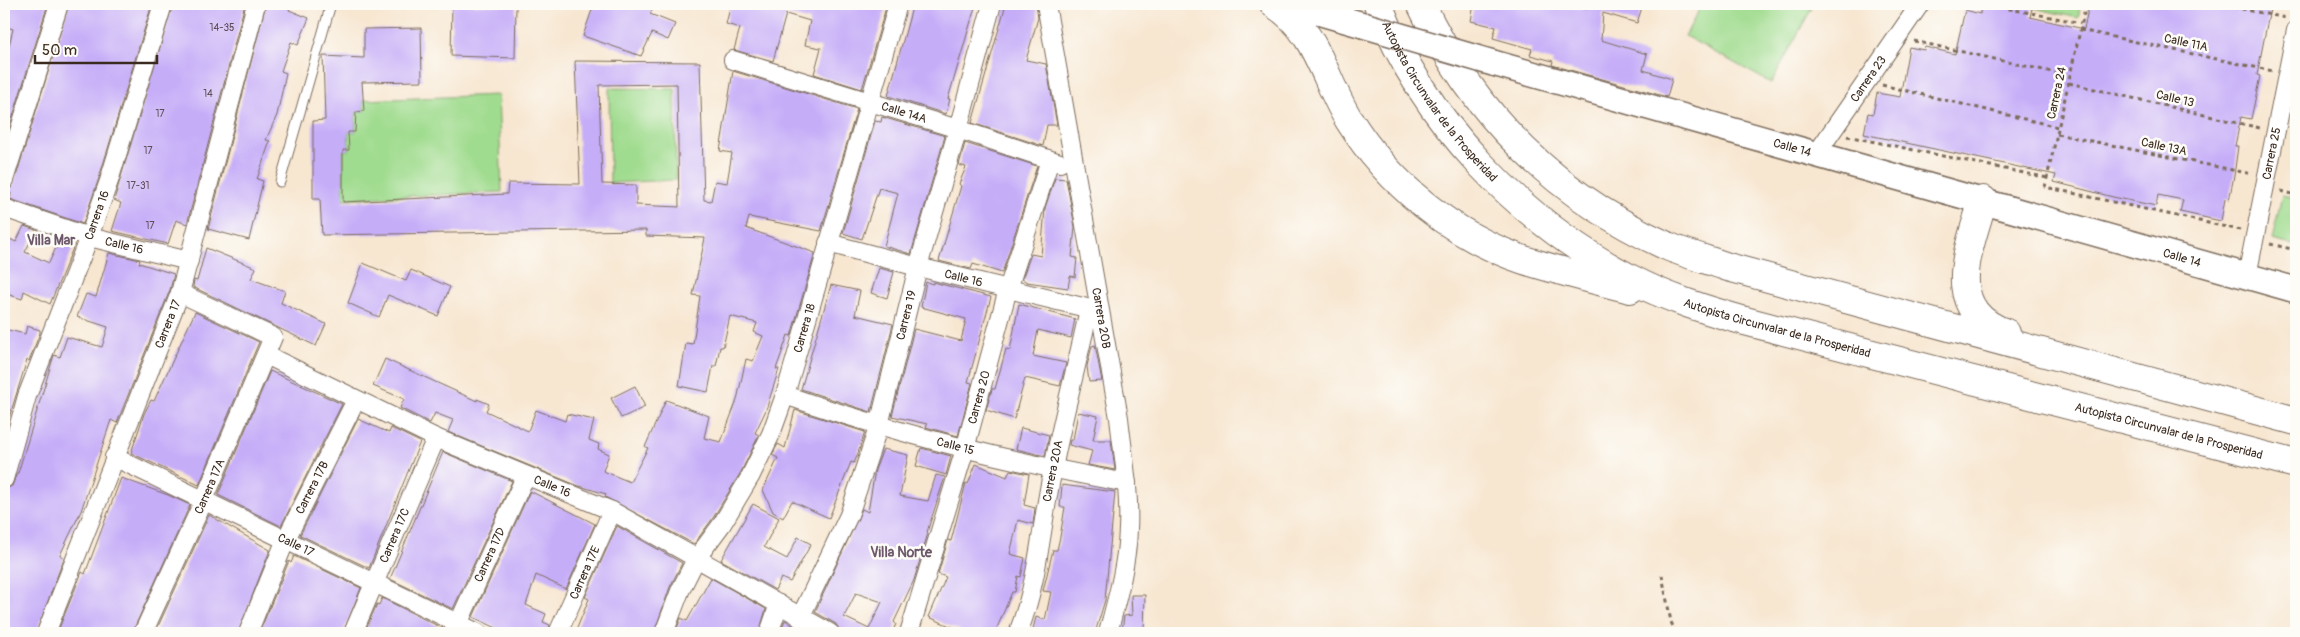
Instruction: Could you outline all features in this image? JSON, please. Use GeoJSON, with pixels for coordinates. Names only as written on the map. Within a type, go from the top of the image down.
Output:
{"type":"FeatureCollection","features":[{"type":"Feature","properties":{"kind":"highway"},"geometry":{"type":"LineString","coordinates":[[1274,4],[1285,10],[1306,33],[1348,118],[1368,148],[1395,179],[1429,209],[1477,240],[1522,260],[1745,321]]}},
{"type":"Feature","properties":{"kind":"highway"},"geometry":{"type":"LineString","coordinates":[[1421,4],[1437,37],[1471,91],[1512,139],[1559,182],[1611,218],[1668,246],[1728,267],[2296,421]]}},
{"type":"Feature","properties":{"kind":"highway","name":"Autopista Circunvalar de la Prosperidad"},"geometry":{"type":"LineString","coordinates":[[1370,14],[1386,24],[1414,77],[1448,127],[1487,172],[1532,213],[1580,249],[1632,280],[1687,304],[1745,321],[2296,464]]}},
{"type":"Feature","properties":{"kind":"highway"},"geometry":{"type":"LineString","coordinates":[[1983,200],[1966,263],[1964,285],[1969,303],[1975,314],[1989,327],[2072,360]]}},
{"type":"Feature","properties":{"kind":"street"},"geometry":{"type":"LineString","coordinates":[[4,180],[59,4]]}},
{"type":"Feature","properties":{"kind":"street","name":"Carrera 16"},"geometry":{"type":"LineString","coordinates":[[4,479],[27,396],[89,237],[163,4]]}},
{"type":"Feature","properties":{"kind":"street","name":"Carrera 17"},"geometry":{"type":"LineString","coordinates":[[46,633],[180,293],[256,4]]}},
{"type":"Feature","properties":{"kind":"street","name":"Carrera 18"},"geometry":{"type":"LineString","coordinates":[[664,633],[680,592],[696,559],[722,524],[750,477],[772,434],[786,395],[828,242],[898,4]]}},
{"type":"Feature","properties":{"kind":"street","name":"Carrera 19"},"geometry":{"type":"LineString","coordinates":[[800,618],[849,515],[879,425],[918,268],[992,4]]}},
{"type":"Feature","properties":{"kind":"street","name":"Carrera 20B"},"geometry":{"type":"LineString","coordinates":[[1046,4],[1075,168],[1095,310],[1119,418],[1127,483],[1128,529],[1124,562],[1108,633]]}},
{"type":"Feature","properties":{"kind":"street","name":"Calle 14"},"geometry":{"type":"LineString","coordinates":[[1290,4],[1370,14],[1493,63],[1817,153],[2296,290]]}},
{"type":"Feature","properties":{"kind":"street","name":"Carrera 23"},"geometry":{"type":"LineString","coordinates":[[1817,153],[1920,4]]}},
{"type":"Feature","properties":{"kind":"street","name":"Carrera 25"},"geometry":{"type":"LineString","coordinates":[[2247,276],[2288,74],[2291,24]]}},
{"type":"Feature","properties":{"kind":"street","name":"Calle 14A"},"geometry":{"type":"LineString","coordinates":[[733,60],[958,129],[1075,168]]}},
{"type":"Feature","properties":{"kind":"street","name":"Carrera 20"},"geometry":{"type":"LineString","coordinates":[[909,633],[965,449],[1008,289],[1050,160]]}},
{"type":"Feature","properties":{"kind":"street","name":"Calle 16"},"geometry":{"type":"LineString","coordinates":[[4,208],[89,237],[189,261]]}},
{"type":"Feature","properties":{"kind":"street","name":"Calle 16"},"geometry":{"type":"LineString","coordinates":[[828,242],[918,268],[1095,310]]}},
{"type":"Feature","properties":{"kind":"street","name":"Carrera 17A"},"geometry":{"type":"LineString","coordinates":[[143,633],[204,500],[273,337],[180,293]]}},
{"type":"Feature","properties":{"kind":"street","name":"Carrera 20A"},"geometry":{"type":"LineString","coordinates":[[1018,633],[1028,607],[1036,572],[1052,469],[1095,310]]}},
{"type":"Feature","properties":{"kind":"street","name":"Calle 16"},"geometry":{"type":"LineString","coordinates":[[266,355],[436,438],[525,477],[612,511],[779,604],[800,618],[830,633]]}},
{"type":"Feature","properties":{"kind":"street","name":"Calle 15"},"geometry":{"type":"LineString","coordinates":[[786,395],[879,425],[965,449],[1052,469],[1127,483]]}},
{"type":"Feature","properties":{"kind":"street","name":"Carrera 17B"},"geometry":{"type":"LineString","coordinates":[[248,633],[286,539],[356,400]]}},
{"type":"Feature","properties":{"kind":"street","name":"Carrera 17C"},"geometry":{"type":"LineString","coordinates":[[353,633],[436,438]]}},
{"type":"Feature","properties":{"kind":"street","name":"Calle 17"},"geometry":{"type":"LineString","coordinates":[[114,457],[374,583],[456,629],[478,633]]}},
{"type":"Feature","properties":{"kind":"street","name":"Carrera 17D"},"geometry":{"type":"LineString","coordinates":[[456,629],[525,477]]}},
{"type":"Feature","properties":{"kind":"street","name":"Carrera 17E"},"geometry":{"type":"LineString","coordinates":[[558,633],[612,511]]}},
{"type":"Feature","properties":{"kind":"street"},"geometry":{"type":"LineString","coordinates":[[769,633],[779,604]]}},
{"type":"Feature","properties":{"kind":"lane"},"geometry":{"type":"LineString","coordinates":[[280,182],[331,4]]}},
{"type":"Feature","properties":{"kind":"path"},"geometry":{"type":"LineString","coordinates":[[1985,4],[2081,23]]}},
{"type":"Feature","properties":{"kind":"path","name":"Carrera 24"},"geometry":{"type":"LineString","coordinates":[[2086,4],[2046,187],[2255,237]]}},
{"type":"Feature","properties":{"kind":"path"},"geometry":{"type":"LineString","coordinates":[[2218,4],[2291,24]]}},
{"type":"Feature","properties":{"kind":"path","name":"Calle 11A"},"geometry":{"type":"LineString","coordinates":[[2080,30],[2288,74]]}},
{"type":"Feature","properties":{"kind":"path"},"geometry":{"type":"LineString","coordinates":[[1897,37],[2070,76]]}},
{"type":"Feature","properties":{"kind":"path"},"geometry":{"type":"LineString","coordinates":[[1867,82],[2059,127]]}},
{"type":"Feature","properties":{"kind":"path","name":"Calle 13"},"geometry":{"type":"LineString","coordinates":[[2069,83],[2277,131]]}},
{"type":"Feature","properties":{"kind":"path"},"geometry":{"type":"LineString","coordinates":[[1832,132],[2048,178]]}},
{"type":"Feature","properties":{"kind":"path","name":"Calle 13A"},"geometry":{"type":"LineString","coordinates":[[2057,134],[2268,178]]}},
{"type":"Feature","properties":{"kind":"path"},"geometry":{"type":"LineString","coordinates":[[2255,237],[2296,250]]}},
{"type":"Feature","properties":{"kind":"path"},"geometry":{"type":"LineString","coordinates":[[1662,575],[1671,622],[1676,633]]}},
{"type":"Feature","properties":{"kind":"green space"},"geometry":{"type":"Polygon","coordinates":[[[1702,4],[1814,4],[1771,83],[1685,36],[1702,4]]]}},
{"type":"Feature","properties":{"kind":"green space"},"geometry":{"type":"Polygon","coordinates":[[[2035,4],[2081,4],[2078,18],[2034,8],[2035,4]]]}},
{"type":"Feature","properties":{"kind":"green space"},"geometry":{"type":"Polygon","coordinates":[[[609,88],[675,89],[676,180],[610,183],[609,88]]]}},
{"type":"Feature","properties":{"kind":"green space"},"geometry":{"type":"Polygon","coordinates":[[[498,95],[502,192],[343,199],[343,150],[349,150],[348,132],[355,132],[356,112],[364,111],[363,100],[498,95]]]}},
{"type":"Feature","properties":{"kind":"green space"},"geometry":{"type":"Polygon","coordinates":[[[2282,195],[2296,198],[2296,246],[2272,240],[2282,195]]]}},
{"type":"Feature","properties":{"kind":"building"},"geometry":{"type":"Polygon","coordinates":[[[4,4],[48,4],[4,145],[4,53],[7,54],[13,29],[4,26],[4,4]]]}},
{"type":"Feature","properties":{"kind":"building"},"geometry":{"type":"Polygon","coordinates":[[[69,4],[152,4],[99,178],[83,224],[10,199],[11,193],[4,192],[11,188],[14,183],[69,4]]]}},
{"type":"Feature","properties":{"kind":"building"},"geometry":{"type":"Polygon","coordinates":[[[173,4],[245,4],[187,224],[176,220],[168,244],[112,231],[121,203],[114,200],[173,4]]]}},
{"type":"Feature","properties":{"kind":"building"},"geometry":{"type":"Polygon","coordinates":[[[266,4],[291,4],[289,10],[309,18],[298,45],[291,42],[281,71],[286,73],[277,115],[266,140],[270,141],[257,179],[263,181],[249,240],[208,229],[266,4]]]}},
{"type":"Feature","properties":{"kind":"building"},"geometry":{"type":"Polygon","coordinates":[[[452,4],[516,6],[515,58],[451,56],[452,4]]]}},
{"type":"Feature","properties":{"kind":"building"},"geometry":{"type":"Polygon","coordinates":[[[594,4],[655,4],[650,14],[675,24],[668,40],[652,33],[641,56],[583,36],[594,4]]]}},
{"type":"Feature","properties":{"kind":"building"},"geometry":{"type":"Polygon","coordinates":[[[731,4],[887,4],[862,89],[814,74],[821,48],[805,45],[810,21],[786,14],[773,61],[734,50],[740,28],[726,24],[731,4]]]}},
{"type":"Feature","properties":{"kind":"building"},"geometry":{"type":"Polygon","coordinates":[[[913,4],[976,4],[948,99],[950,99],[946,114],[888,96],[913,4]]]}},
{"type":"Feature","properties":{"kind":"building"},"geometry":{"type":"Polygon","coordinates":[[[1006,4],[1036,4],[1038,18],[1026,60],[1046,64],[1057,125],[1047,125],[1043,146],[972,123],[1006,4]]]}},
{"type":"Feature","properties":{"kind":"building"},"geometry":{"type":"Polygon","coordinates":[[[1474,4],[1566,4],[1565,7],[1588,9],[1583,7],[1584,4],[1643,4],[1637,23],[1603,13],[1601,40],[1647,54],[1643,70],[1672,79],[1667,97],[1552,65],[1553,61],[1530,55],[1532,49],[1493,38],[1496,27],[1471,21],[1474,4]]]}},
{"type":"Feature","properties":{"kind":"building"},"geometry":{"type":"Polygon","coordinates":[[[1981,4],[2033,4],[2030,17],[2084,29],[2089,4],[2271,4],[2257,75],[2260,76],[2251,119],[2241,117],[2235,146],[2238,146],[2234,176],[2229,200],[2225,199],[2221,221],[2180,212],[2183,200],[2158,195],[2156,206],[2054,182],[2056,175],[1864,134],[1868,113],[1873,114],[1877,93],[1900,97],[1909,47],[1924,50],[1925,47],[1955,54],[1965,10],[1980,14],[1981,4]]]}},
{"type":"Feature","properties":{"kind":"building"},"geometry":{"type":"Polygon","coordinates":[[[421,28],[422,81],[362,82],[364,111],[356,112],[355,132],[348,132],[349,150],[343,150],[343,202],[507,194],[508,183],[580,184],[575,61],[700,62],[704,200],[711,201],[715,181],[727,183],[732,153],[720,151],[733,71],[857,109],[821,231],[749,217],[746,228],[815,253],[791,336],[788,335],[776,369],[779,369],[766,410],[755,433],[759,435],[741,472],[713,518],[694,544],[605,497],[606,494],[576,485],[448,432],[453,420],[435,413],[430,423],[400,408],[404,399],[373,386],[385,359],[477,401],[477,399],[489,404],[486,411],[528,431],[536,410],[565,421],[567,414],[594,420],[589,440],[599,444],[598,449],[609,454],[603,471],[630,482],[648,448],[645,447],[666,400],[709,416],[704,438],[721,442],[737,400],[746,359],[753,361],[763,336],[754,332],[757,323],[730,316],[723,347],[720,347],[716,366],[713,366],[708,392],[679,386],[686,343],[693,344],[700,296],[693,295],[705,238],[646,236],[646,230],[322,235],[320,199],[313,199],[313,121],[325,120],[323,56],[364,58],[364,29],[421,28]],[[677,84],[599,85],[602,184],[636,185],[636,205],[679,207],[677,84]]]}},
{"type":"Feature","properties":{"kind":"building"},"geometry":{"type":"Polygon","coordinates":[[[882,117],[945,136],[911,254],[884,246],[898,193],[879,188],[862,239],[843,233],[875,121],[881,122],[882,117]]]}},
{"type":"Feature","properties":{"kind":"building"},"geometry":{"type":"Polygon","coordinates":[[[965,143],[1037,166],[1002,273],[973,264],[971,269],[939,261],[961,186],[959,184],[966,167],[959,165],[965,143]]]}},
{"type":"Feature","properties":{"kind":"building"},"geometry":{"type":"Polygon","coordinates":[[[1055,178],[1066,179],[1075,227],[1072,257],[1077,258],[1075,277],[1070,276],[1068,288],[1027,282],[1022,279],[1031,254],[1041,256],[1045,208],[1055,178]]]}},
{"type":"Feature","properties":{"kind":"building"},"geometry":{"type":"Polygon","coordinates":[[[24,226],[36,230],[25,252],[49,263],[59,241],[73,248],[50,304],[24,291],[22,299],[4,293],[4,236],[16,242],[24,226]]]}},
{"type":"Feature","properties":{"kind":"building"},"geometry":{"type":"Polygon","coordinates":[[[206,248],[256,268],[251,279],[285,291],[281,303],[326,324],[316,346],[193,287],[194,280],[197,281],[206,248]]]}},
{"type":"Feature","properties":{"kind":"building"},"geometry":{"type":"Polygon","coordinates":[[[109,253],[140,260],[139,263],[174,274],[170,290],[117,423],[111,420],[81,511],[60,555],[64,558],[36,633],[4,633],[5,489],[12,486],[18,473],[54,355],[60,357],[67,337],[102,347],[108,327],[77,317],[86,294],[96,297],[109,253]]]}},
{"type":"Feature","properties":{"kind":"building"},"geometry":{"type":"Polygon","coordinates":[[[363,263],[406,281],[411,270],[450,287],[438,316],[388,295],[379,317],[348,303],[363,263]]]}},
{"type":"Feature","properties":{"kind":"building"},"geometry":{"type":"Polygon","coordinates":[[[879,268],[894,272],[887,298],[871,293],[879,268]]]}},
{"type":"Feature","properties":{"kind":"building"},"geometry":{"type":"Polygon","coordinates":[[[926,282],[933,284],[933,282],[991,297],[968,382],[972,383],[958,436],[926,427],[927,424],[892,416],[914,329],[961,341],[966,319],[921,307],[926,282]]]}},
{"type":"Feature","properties":{"kind":"building"},"geometry":{"type":"Polygon","coordinates":[[[831,285],[860,291],[855,315],[893,324],[871,412],[801,389],[831,285]]]}},
{"type":"Feature","properties":{"kind":"building"},"geometry":{"type":"Polygon","coordinates":[[[1019,304],[1075,319],[1071,338],[1038,330],[1033,356],[1066,363],[1060,386],[1025,378],[1014,419],[986,410],[992,389],[995,389],[1006,349],[1010,350],[1019,304]]]}},
{"type":"Feature","properties":{"kind":"building"},"geometry":{"type":"Polygon","coordinates":[[[195,312],[259,342],[199,485],[131,453],[144,414],[151,400],[154,401],[195,312]]]}},
{"type":"Feature","properties":{"kind":"building"},"geometry":{"type":"Polygon","coordinates":[[[27,326],[40,330],[40,333],[29,361],[27,360],[4,434],[4,329],[25,334],[27,326]]]}},
{"type":"Feature","properties":{"kind":"building"},"geometry":{"type":"Polygon","coordinates":[[[1095,345],[1102,381],[1089,382],[1087,366],[1092,346],[1095,345]]]}},
{"type":"Feature","properties":{"kind":"building"},"geometry":{"type":"Polygon","coordinates":[[[270,371],[342,404],[281,526],[218,495],[270,371]]]}},
{"type":"Feature","properties":{"kind":"building"},"geometry":{"type":"Polygon","coordinates":[[[635,386],[645,407],[621,418],[611,398],[635,386]]]}},
{"type":"Feature","properties":{"kind":"building"},"geometry":{"type":"Polygon","coordinates":[[[795,410],[865,432],[857,456],[854,463],[851,462],[829,518],[792,501],[783,518],[773,512],[763,490],[778,458],[772,455],[778,444],[785,448],[795,410]]]}},
{"type":"Feature","properties":{"kind":"building"},"geometry":{"type":"Polygon","coordinates":[[[1078,412],[1098,416],[1093,440],[1111,440],[1115,470],[1088,465],[1092,451],[1069,445],[1070,440],[1073,440],[1078,412]]]}},
{"type":"Feature","properties":{"kind":"building"},"geometry":{"type":"Polygon","coordinates":[[[358,419],[389,433],[391,428],[420,442],[369,568],[300,535],[358,419]]]}},
{"type":"Feature","properties":{"kind":"building"},"geometry":{"type":"Polygon","coordinates":[[[1021,428],[1049,435],[1045,456],[1016,449],[1021,428]]]}},
{"type":"Feature","properties":{"kind":"building"},"geometry":{"type":"Polygon","coordinates":[[[921,448],[951,456],[946,475],[916,466],[921,448]]]}},
{"type":"Feature","properties":{"kind":"building"},"geometry":{"type":"Polygon","coordinates":[[[883,449],[908,455],[900,496],[928,501],[936,475],[945,477],[914,580],[894,622],[896,624],[892,633],[841,633],[836,624],[815,612],[862,509],[868,512],[875,470],[883,449]],[[856,593],[844,617],[869,629],[882,602],[856,593]]]}},
{"type":"Feature","properties":{"kind":"building"},"geometry":{"type":"Polygon","coordinates":[[[443,452],[512,481],[453,609],[390,579],[443,452]]]}},
{"type":"Feature","properties":{"kind":"building"},"geometry":{"type":"Polygon","coordinates":[[[976,464],[1007,477],[1010,470],[1029,474],[1024,505],[1035,508],[1033,524],[1018,520],[1010,554],[1025,558],[1021,577],[1018,576],[1015,592],[1012,592],[995,633],[966,633],[929,617],[946,577],[938,574],[948,540],[951,541],[966,483],[968,484],[976,464]]]}},
{"type":"Feature","properties":{"kind":"building"},"geometry":{"type":"Polygon","coordinates":[[[121,478],[190,505],[132,633],[57,633],[82,572],[85,574],[121,478]]]}},
{"type":"Feature","properties":{"kind":"building"},"geometry":{"type":"Polygon","coordinates":[[[1062,485],[1115,492],[1105,600],[1095,633],[1032,633],[1036,617],[1045,620],[1051,592],[1043,591],[1053,550],[1057,550],[1060,537],[1065,507],[1060,507],[1062,485]]]}},
{"type":"Feature","properties":{"kind":"building"},"geometry":{"type":"Polygon","coordinates":[[[530,491],[595,524],[566,589],[536,575],[526,605],[546,614],[543,622],[550,625],[548,633],[507,633],[473,617],[530,491]]]}},
{"type":"Feature","properties":{"kind":"building"},"geometry":{"type":"Polygon","coordinates":[[[753,504],[779,518],[764,547],[787,559],[798,537],[811,544],[790,582],[781,578],[775,590],[721,560],[753,504]]]}},
{"type":"Feature","properties":{"kind":"building"},"geometry":{"type":"Polygon","coordinates":[[[209,515],[270,550],[238,633],[155,633],[209,515]]]}},
{"type":"Feature","properties":{"kind":"building"},"geometry":{"type":"Polygon","coordinates":[[[617,526],[682,563],[670,587],[654,633],[575,633],[589,599],[585,597],[617,526]]]}},
{"type":"Feature","properties":{"kind":"building"},"geometry":{"type":"Polygon","coordinates":[[[294,556],[361,588],[343,633],[259,633],[289,561],[291,563],[294,556]]]}},
{"type":"Feature","properties":{"kind":"building"},"geometry":{"type":"Polygon","coordinates":[[[711,578],[766,609],[759,633],[675,633],[681,618],[687,621],[711,578]]]}},
{"type":"Feature","properties":{"kind":"building"},"geometry":{"type":"Polygon","coordinates":[[[1131,595],[1145,595],[1144,631],[1122,631],[1124,616],[1132,615],[1131,595]]]}},
{"type":"Feature","properties":{"kind":"building"},"geometry":{"type":"Polygon","coordinates":[[[382,598],[444,629],[443,633],[364,633],[377,604],[379,605],[382,598]]]}},
{"type":"Feature","properties":{"kind":"building"},"geometry":{"type":"Polygon","coordinates":[[[785,620],[795,627],[809,633],[780,633],[785,620]]]}},
{"type":"Feature","properties":{"kind":"district","name":"Villa Mar"},"geometry":{"type":"Point","coordinates":[51,240]}},
{"type":"Feature","properties":{"kind":"district","name":"Villa Norte"},"geometry":{"type":"Point","coordinates":[901,552]}}]}
